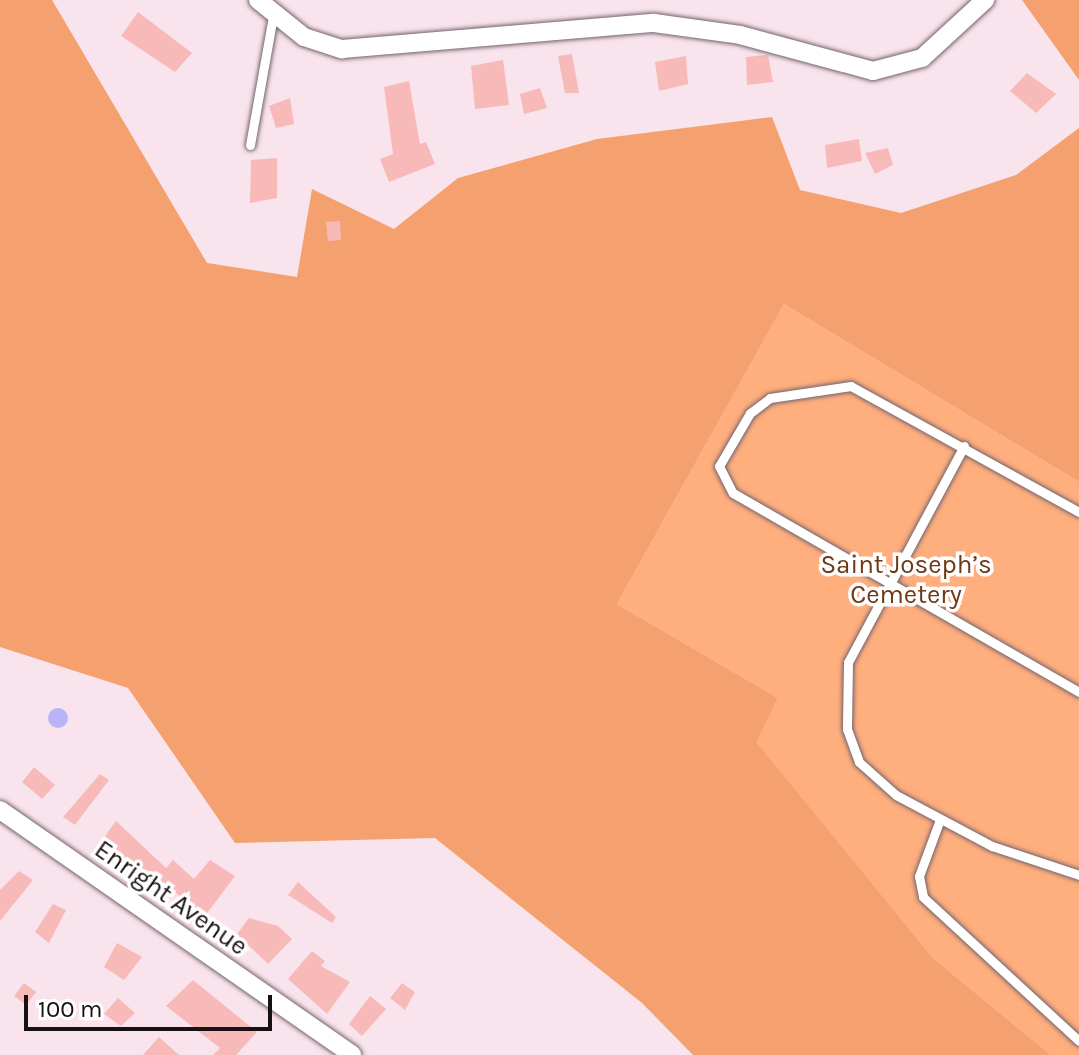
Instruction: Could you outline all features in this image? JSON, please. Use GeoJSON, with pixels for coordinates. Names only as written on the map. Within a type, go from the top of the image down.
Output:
{"type":"FeatureCollection","features":[{"type":"Feature","properties":{"kind":"street"},"geometry":{"type":"LineString","coordinates":[[258,0],[273,16],[319,43],[366,51],[639,24],[693,27],[873,71],[922,58],[985,0]]}},
{"type":"Feature","properties":{"kind":"street","name":"Enright Avenue"},"geometry":{"type":"LineString","coordinates":[[0,810],[352,1055]]}},
{"type":"Feature","properties":{"kind":"lane"},"geometry":{"type":"LineString","coordinates":[[250,145],[273,16]]}},
{"type":"Feature","properties":{"kind":"lane"},"geometry":{"type":"LineString","coordinates":[[1079,512],[851,386],[770,398],[732,439],[719,466],[733,493],[1079,692]]}},
{"type":"Feature","properties":{"kind":"lane"},"geometry":{"type":"LineString","coordinates":[[964,446],[848,662],[847,729],[859,762],[939,822],[1079,875]]}},
{"type":"Feature","properties":{"kind":"lane"},"geometry":{"type":"LineString","coordinates":[[939,822],[919,876],[923,897],[1079,1041]]}},
{"type":"Feature","properties":{"kind":"green space","name":"Saint Joseph’s Cemetery"},"geometry":{"type":"Polygon","coordinates":[[[784,304],[1079,482],[1079,1055],[1051,1055],[933,958],[755,742],[778,698],[617,604],[784,304]]]}},
{"type":"Feature","properties":{"kind":"shaded area"},"geometry":{"type":"Polygon","coordinates":[[[0,0],[52,0],[207,263],[297,277],[312,189],[394,229],[458,178],[597,139],[772,117],[800,190],[901,213],[1016,175],[1079,128],[1079,482],[784,304],[617,604],[778,698],[756,742],[933,958],[1051,1055],[693,1055],[642,1003],[435,838],[235,843],[128,688],[0,647],[0,0]]]}},
{"type":"Feature","properties":{"kind":"shaded area"},"geometry":{"type":"Polygon","coordinates":[[[1022,0],[1079,0],[1079,80],[1022,0]]]}},
{"type":"Feature","properties":{"kind":"shaded area"},"geometry":{"type":"Polygon","coordinates":[[[58,708],[65,711],[68,718],[65,725],[58,728],[51,725],[48,718],[51,711],[58,708]]]}},
{"type":"Feature","properties":{"kind":"building"},"geometry":{"type":"Polygon","coordinates":[[[138,12],[192,53],[175,72],[121,36],[138,12]]]}},
{"type":"Feature","properties":{"kind":"building"},"geometry":{"type":"Polygon","coordinates":[[[572,54],[579,93],[565,93],[558,56],[572,54]]]}},
{"type":"Feature","properties":{"kind":"building"},"geometry":{"type":"Polygon","coordinates":[[[768,55],[773,82],[747,85],[746,57],[768,55]]]}},
{"type":"Feature","properties":{"kind":"building"},"geometry":{"type":"Polygon","coordinates":[[[686,56],[688,84],[659,91],[655,62],[686,56]]]}},
{"type":"Feature","properties":{"kind":"building"},"geometry":{"type":"Polygon","coordinates":[[[503,60],[509,105],[475,109],[471,66],[503,60]]]}},
{"type":"Feature","properties":{"kind":"building"},"geometry":{"type":"Polygon","coordinates":[[[1027,73],[1056,94],[1036,113],[1010,91],[1027,73]]]}},
{"type":"Feature","properties":{"kind":"building"},"geometry":{"type":"Polygon","coordinates":[[[409,81],[420,144],[426,142],[435,164],[389,182],[380,159],[393,154],[384,87],[409,81]]]}},
{"type":"Feature","properties":{"kind":"building"},"geometry":{"type":"Polygon","coordinates":[[[540,88],[547,108],[524,114],[520,94],[540,88]]]}},
{"type":"Feature","properties":{"kind":"building"},"geometry":{"type":"Polygon","coordinates":[[[290,98],[294,124],[276,128],[269,106],[290,98]]]}},
{"type":"Feature","properties":{"kind":"building"},"geometry":{"type":"Polygon","coordinates":[[[859,139],[862,161],[827,168],[825,145],[859,139]]]}},
{"type":"Feature","properties":{"kind":"building"},"geometry":{"type":"Polygon","coordinates":[[[888,148],[893,165],[875,174],[865,153],[888,148]]]}},
{"type":"Feature","properties":{"kind":"building"},"geometry":{"type":"Polygon","coordinates":[[[277,158],[277,198],[250,203],[251,160],[277,158]]]}},
{"type":"Feature","properties":{"kind":"building"},"geometry":{"type":"Polygon","coordinates":[[[340,221],[341,240],[328,241],[326,222],[340,221]]]}},
{"type":"Feature","properties":{"kind":"building"},"geometry":{"type":"Polygon","coordinates":[[[34,767],[55,785],[42,799],[22,782],[34,767]]]}},
{"type":"Feature","properties":{"kind":"building"},"geometry":{"type":"Polygon","coordinates":[[[100,774],[109,780],[75,825],[63,817],[100,774]]]}},
{"type":"Feature","properties":{"kind":"building"},"geometry":{"type":"Polygon","coordinates":[[[116,821],[166,868],[173,860],[194,879],[210,860],[235,876],[205,916],[148,871],[98,846],[116,821]]]}},
{"type":"Feature","properties":{"kind":"building"},"geometry":{"type":"Polygon","coordinates":[[[19,871],[33,880],[0,921],[0,890],[19,871]]]}},
{"type":"Feature","properties":{"kind":"building"},"geometry":{"type":"Polygon","coordinates":[[[298,882],[336,917],[332,923],[288,895],[298,882]]]}},
{"type":"Feature","properties":{"kind":"building"},"geometry":{"type":"Polygon","coordinates":[[[53,904],[66,910],[49,943],[35,932],[53,904]]]}},
{"type":"Feature","properties":{"kind":"building"},"geometry":{"type":"Polygon","coordinates":[[[249,918],[278,926],[292,939],[268,964],[237,934],[249,918]]]}},
{"type":"Feature","properties":{"kind":"building"},"geometry":{"type":"Polygon","coordinates":[[[117,943],[142,957],[124,980],[104,967],[117,943]]]}},
{"type":"Feature","properties":{"kind":"building"},"geometry":{"type":"Polygon","coordinates":[[[312,951],[325,961],[321,966],[350,982],[327,1014],[288,979],[312,951]]]}},
{"type":"Feature","properties":{"kind":"building"},"geometry":{"type":"Polygon","coordinates":[[[193,980],[257,1032],[236,1055],[213,1055],[220,1048],[166,1006],[193,980]]]}},
{"type":"Feature","properties":{"kind":"building"},"geometry":{"type":"Polygon","coordinates":[[[24,983],[36,992],[26,1005],[14,996],[24,983]]]}},
{"type":"Feature","properties":{"kind":"building"},"geometry":{"type":"Polygon","coordinates":[[[402,983],[415,992],[405,1010],[390,998],[402,983]]]}},
{"type":"Feature","properties":{"kind":"building"},"geometry":{"type":"Polygon","coordinates":[[[370,996],[386,1009],[362,1036],[349,1024],[370,996]]]}},
{"type":"Feature","properties":{"kind":"building"},"geometry":{"type":"Polygon","coordinates":[[[118,998],[135,1013],[121,1026],[104,1014],[118,998]]]}},
{"type":"Feature","properties":{"kind":"building"},"geometry":{"type":"Polygon","coordinates":[[[159,1037],[179,1055],[143,1055],[159,1037]]]}}]}
